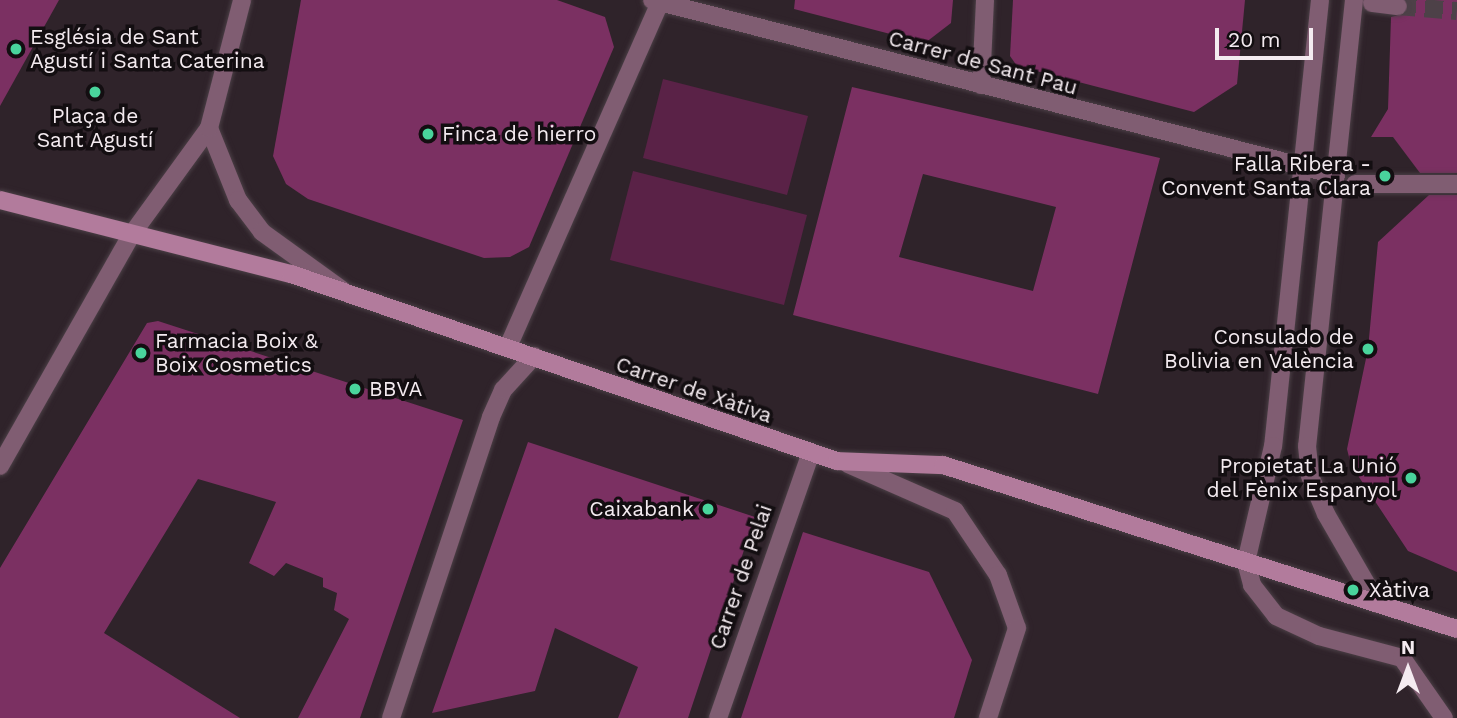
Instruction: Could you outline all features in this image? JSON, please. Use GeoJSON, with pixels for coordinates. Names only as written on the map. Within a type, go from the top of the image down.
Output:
{"type":"FeatureCollection","features":[{"type":"Feature","properties":{"kind":"main road","name":"Carrer de Xàtiva"},"geometry":{"type":"LineString","coordinates":[[0,200],[132,234],[203,247],[343,291],[848,464],[943,465],[1457,629]]}},
{"type":"Feature","properties":{"kind":"street"},"geometry":{"type":"LineString","coordinates":[[0,466],[132,234],[209,128],[242,0]]}},
{"type":"Feature","properties":{"kind":"street"},"geometry":{"type":"LineString","coordinates":[[981,85],[985,0]]}},
{"type":"Feature","properties":{"kind":"street"},"geometry":{"type":"LineString","coordinates":[[1320,0],[1273,446],[1246,562],[1252,585],[1276,616],[1319,636],[1381,648],[1402,658],[1424,684],[1444,718]]}},
{"type":"Feature","properties":{"kind":"street"},"geometry":{"type":"LineString","coordinates":[[508,347],[658,1]]}},
{"type":"Feature","properties":{"kind":"street","name":"Carrer de Sant Pau"},"geometry":{"type":"LineString","coordinates":[[658,1],[1302,170],[1336,175]]}},
{"type":"Feature","properties":{"kind":"street"},"geometry":{"type":"LineString","coordinates":[[1378,604],[1310,476],[1307,446],[1336,175],[1363,2],[1398,6]]}},
{"type":"Feature","properties":{"kind":"street"},"geometry":{"type":"LineString","coordinates":[[209,128],[238,200],[262,232],[343,291]]}},
{"type":"Feature","properties":{"kind":"street"},"geometry":{"type":"LineString","coordinates":[[1355,184],[1457,184]]}},
{"type":"Feature","properties":{"kind":"street"},"geometry":{"type":"LineString","coordinates":[[391,718],[491,417],[503,390],[534,356]]}},
{"type":"Feature","properties":{"kind":"street","name":"Carrer de Pelai"},"geometry":{"type":"LineString","coordinates":[[718,718],[811,453]]}},
{"type":"Feature","properties":{"kind":"street"},"geometry":{"type":"LineString","coordinates":[[848,464],[955,511],[998,575],[1017,628],[988,718]]}},
{"type":"Feature","properties":{"kind":"shaded area"},"geometry":{"type":"Polygon","coordinates":[[[663,79],[808,116],[787,195],[643,158],[663,79]]]}},
{"type":"Feature","properties":{"kind":"shaded area"},"geometry":{"type":"Polygon","coordinates":[[[633,171],[807,215],[784,305],[610,260],[633,171]]]}},
{"type":"Feature","properties":{"kind":"building","name":"Església de Sant Agustí i Santa Caterina"},"geometry":{"type":"Polygon","coordinates":[[[0,0],[59,0],[0,106],[0,0]]]}},
{"type":"Feature","properties":{"kind":"building","name":"Finca de hierro"},"geometry":{"type":"Polygon","coordinates":[[[301,0],[557,0],[605,17],[614,47],[529,247],[510,257],[484,258],[308,199],[286,184],[273,156],[301,0]]]}},
{"type":"Feature","properties":{"kind":"building"},"geometry":{"type":"Polygon","coordinates":[[[795,0],[953,0],[951,23],[925,43],[794,9],[795,0]]]}},
{"type":"Feature","properties":{"kind":"building"},"geometry":{"type":"Polygon","coordinates":[[[1013,0],[1245,0],[1237,84],[1194,112],[1017,66],[1010,56],[1013,0]]]}},
{"type":"Feature","properties":{"kind":"building"},"geometry":{"type":"Polygon","coordinates":[[[1407,0],[1457,0],[1457,173],[1420,173],[1393,137],[1371,137],[1388,109],[1391,17],[1407,13],[1407,0]]]}},
{"type":"Feature","properties":{"kind":"building"},"geometry":{"type":"Polygon","coordinates":[[[852,87],[1160,158],[1098,394],[793,315],[852,87]],[[923,174],[899,257],[1033,291],[1056,207],[923,174]]]}},
{"type":"Feature","properties":{"kind":"building"},"geometry":{"type":"Polygon","coordinates":[[[1429,195],[1457,195],[1457,572],[1408,551],[1351,465],[1347,449],[1368,349],[1378,242],[1429,195]]]}},
{"type":"Feature","properties":{"kind":"building"},"geometry":{"type":"Polygon","coordinates":[[[158,321],[463,420],[360,718],[298,718],[349,619],[334,610],[337,593],[323,587],[323,578],[286,563],[274,576],[249,563],[276,502],[198,479],[104,633],[240,718],[0,718],[0,568],[147,323],[158,321]]]}},
{"type":"Feature","properties":{"kind":"building"},"geometry":{"type":"Polygon","coordinates":[[[528,442],[755,517],[688,718],[618,718],[638,667],[555,628],[535,691],[432,713],[528,442]]]}},
{"type":"Feature","properties":{"kind":"building"},"geometry":{"type":"Polygon","coordinates":[[[803,532],[929,572],[972,660],[954,718],[741,718],[803,532]]]}},
{"type":"Feature","properties":{"kind":"tunnel"},"geometry":{"type":"LineString","coordinates":[[1398,6],[1457,11]]}},
{"type":"Feature","properties":{"kind":"place","name":"Església de Sant Agustí i Santa Caterina"},"geometry":{"type":"Point","coordinates":[16,49]}},
{"type":"Feature","properties":{"kind":"place","name":"Plaça de Sant Agustí"},"geometry":{"type":"Point","coordinates":[95,92]}},
{"type":"Feature","properties":{"kind":"place","name":"Finca de hierro"},"geometry":{"type":"Point","coordinates":[428,134]}},
{"type":"Feature","properties":{"kind":"place","name":"Falla Ribera - Convent Santa Clara"},"geometry":{"type":"Point","coordinates":[1385,176]}},
{"type":"Feature","properties":{"kind":"place","name":"Consulado de Bolivia en València"},"geometry":{"type":"Point","coordinates":[1368,349]}},
{"type":"Feature","properties":{"kind":"place","name":"Farmacia Boix & Boix Cosmetics"},"geometry":{"type":"Point","coordinates":[141,353]}},
{"type":"Feature","properties":{"kind":"place","name":"BBVA"},"geometry":{"type":"Point","coordinates":[355,389]}},
{"type":"Feature","properties":{"kind":"place","name":"Propietat La Unió del Fènix Espanyol"},"geometry":{"type":"Point","coordinates":[1411,478]}},
{"type":"Feature","properties":{"kind":"place","name":"Caixabank"},"geometry":{"type":"Point","coordinates":[708,509]}},
{"type":"Feature","properties":{"kind":"place","name":"Xàtiva"},"geometry":{"type":"Point","coordinates":[1353,590]}}]}
